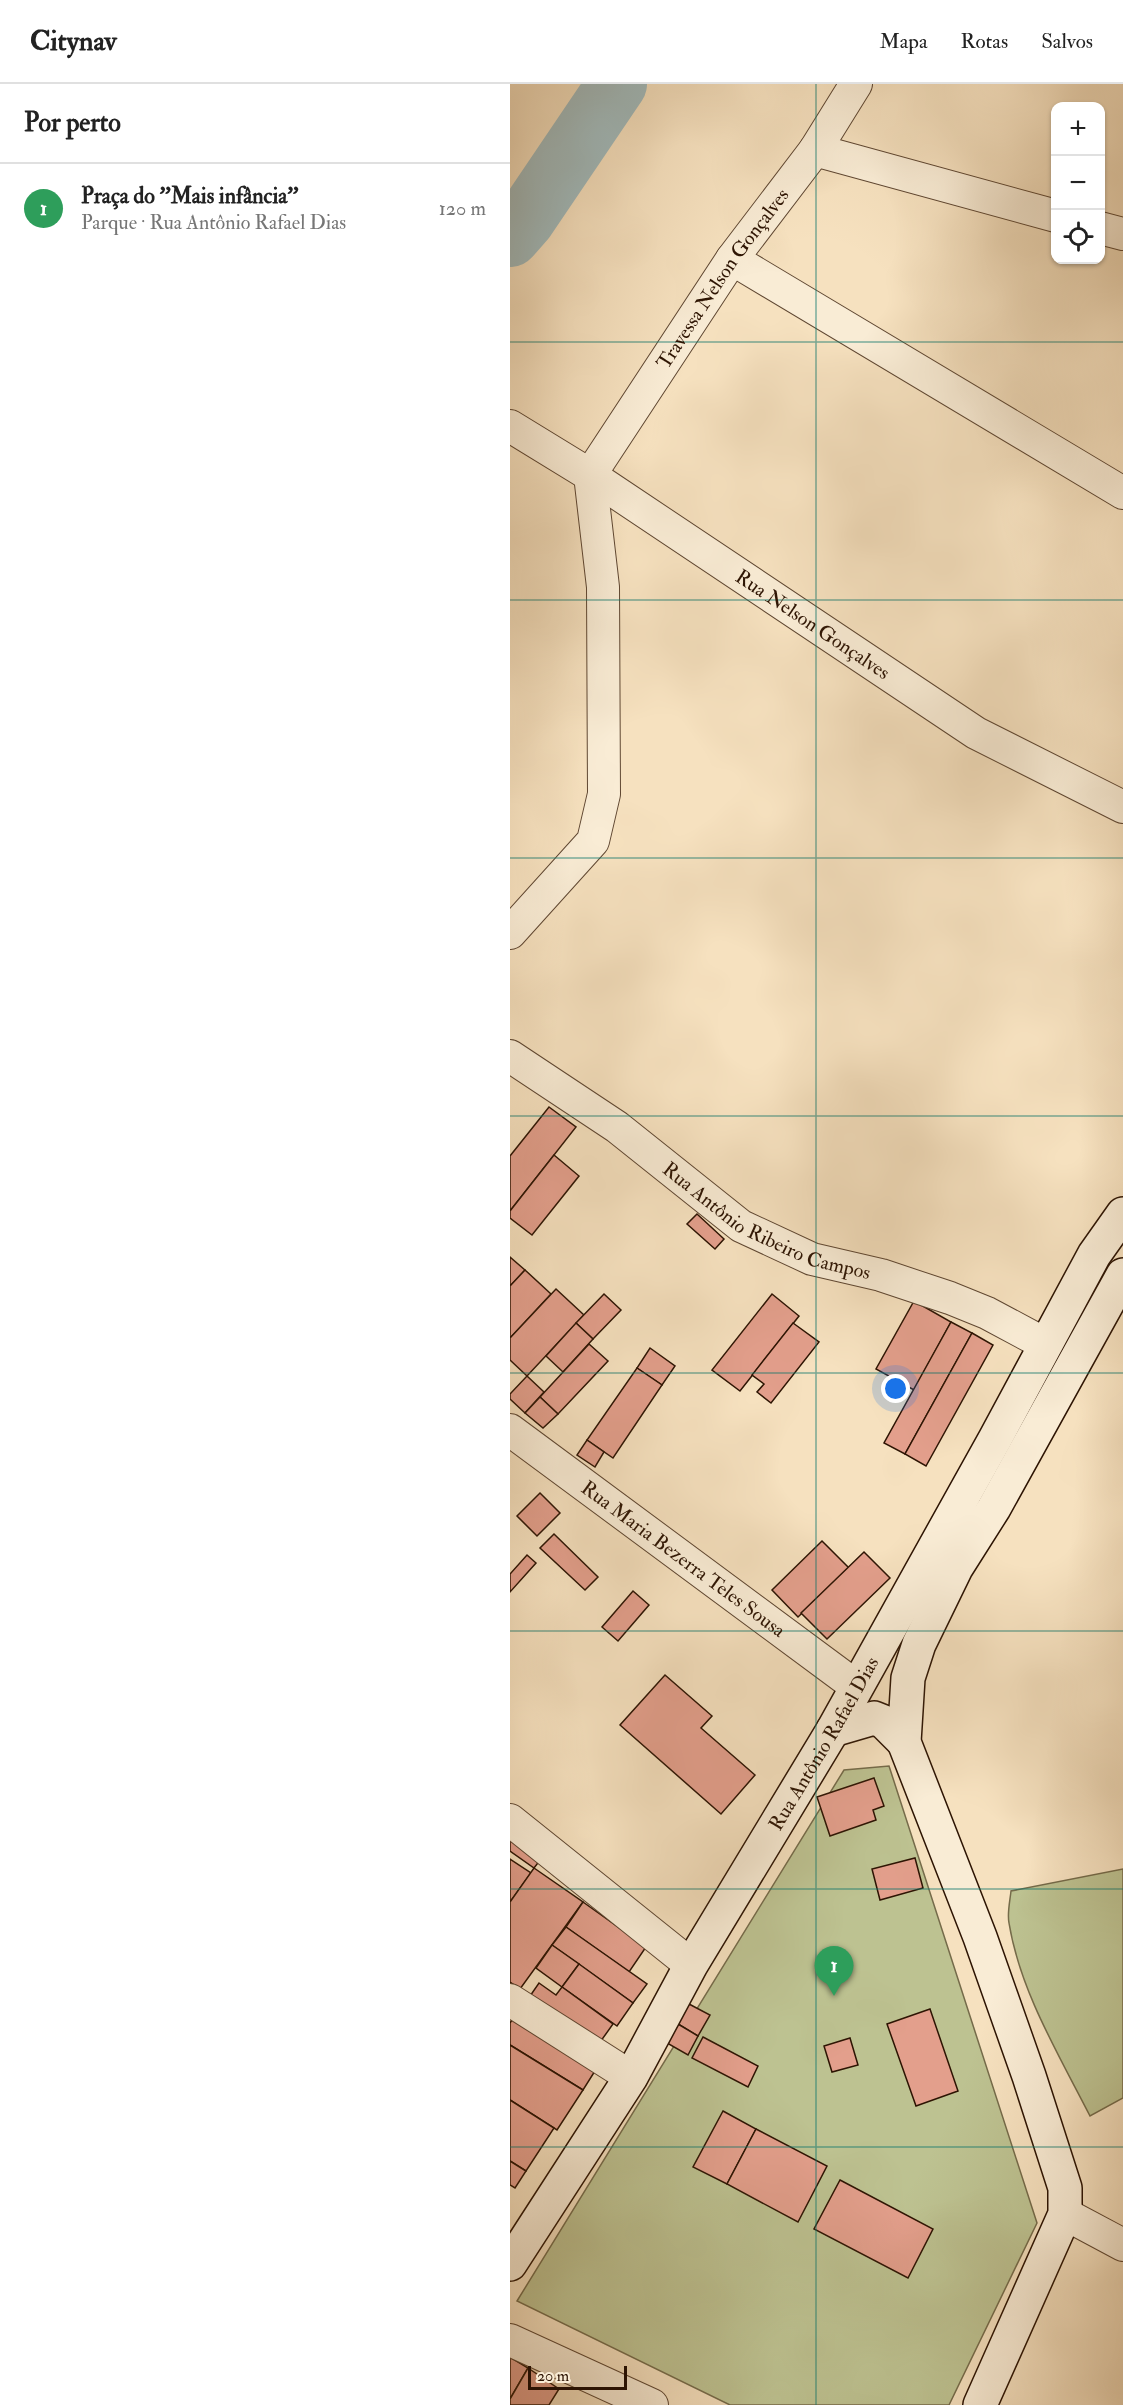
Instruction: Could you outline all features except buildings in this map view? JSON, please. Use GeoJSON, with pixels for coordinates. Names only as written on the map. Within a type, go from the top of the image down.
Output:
{"type":"FeatureCollection","features":[{"type":"Feature","properties":{"kind":"street","name":"Travessa Nelson Gonçalves"},"geometry":{"type":"LineString","coordinates":[[590,475],[732,259],[815,150],[856,84]]}},
{"type":"Feature","properties":{"kind":"street"},"geometry":{"type":"LineString","coordinates":[[815,150],[1051,215]]}},
{"type":"Feature","properties":{"kind":"street"},"geometry":{"type":"LineString","coordinates":[[1105,229],[1123,234]]}},
{"type":"Feature","properties":{"kind":"street"},"geometry":{"type":"LineString","coordinates":[[732,259],[1123,493]]}},
{"type":"Feature","properties":{"kind":"street","name":"Rua Nelson Gonçalves"},"geometry":{"type":"LineString","coordinates":[[510,426],[590,475],[976,733],[1123,807]]}},
{"type":"Feature","properties":{"kind":"street"},"geometry":{"type":"LineString","coordinates":[[510,933],[593,841],[604,794],[603,587],[590,475]]}},
{"type":"Feature","properties":{"kind":"street","name":"Rua Antônio Ribeiro Campos"},"geometry":{"type":"LineString","coordinates":[[510,1056],[617,1127],[741,1226],[812,1259],[881,1275],[950,1298],[987,1313],[1045,1344]]}},
{"type":"Feature","properties":{"kind":"street","name":"Rua Antônio Rafael Dias"},"geometry":{"type":"LineString","coordinates":[[510,2264],[631,2077],[691,1965],[833,1730],[995,1439],[1094,1255],[1123,1214]]}},
{"type":"Feature","properties":{"kind":"street","name":"Rua Antônio Rafael Dias"},"geometry":{"type":"LineString","coordinates":[[1065,2214],[1065,2188],[1029,2076],[980,1937],[904,1742],[908,1678],[919,1644],[956,1568],[994,1508],[1123,1275]]}},
{"type":"Feature","properties":{"kind":"street","name":"Rua Maria Bezerra Teles Sousa"},"geometry":{"type":"LineString","coordinates":[[510,1430],[857,1687]]}},
{"type":"Feature","properties":{"kind":"street"},"geometry":{"type":"LineString","coordinates":[[995,1439],[1024,1452]]}},
{"type":"Feature","properties":{"kind":"street"},"geometry":{"type":"LineString","coordinates":[[833,1730],[874,1718],[884,1722],[904,1742]]}},
{"type":"Feature","properties":{"kind":"street"},"geometry":{"type":"LineString","coordinates":[[510,1820],[691,1965]]}},
{"type":"Feature","properties":{"kind":"street"},"geometry":{"type":"LineString","coordinates":[[510,2000],[631,2077]]}},
{"type":"Feature","properties":{"kind":"street"},"geometry":{"type":"LineString","coordinates":[[980,2405],[1065,2214],[1123,2245]]}},
{"type":"Feature","properties":{"kind":"street"},"geometry":{"type":"LineString","coordinates":[[510,2340],[652,2405]]}},
{"type":"Feature","properties":{"kind":"green space"},"geometry":{"type":"Polygon","coordinates":[[[889,1766],[1037,2223],[949,2405],[730,2405],[517,2301],[844,1770],[889,1766]]]}},
{"type":"Feature","properties":{"kind":"green space"},"geometry":{"type":"Polygon","coordinates":[[[1123,1869],[1123,2098],[1090,2116],[1031,1998],[1014,1948],[1008,1915],[1009,1903],[1011,1891],[1123,1869]]]}},
{"type":"Feature","properties":{"kind":"waterway"},"geometry":{"type":"LineString","coordinates":[[510,237],[525,220],[617,84]]}},
{"type":"Feature","properties":{"kind":"place","name":"Praça do ''Mais infância''"},"geometry":{"type":"Point","coordinates":[834,1996]}}]}
